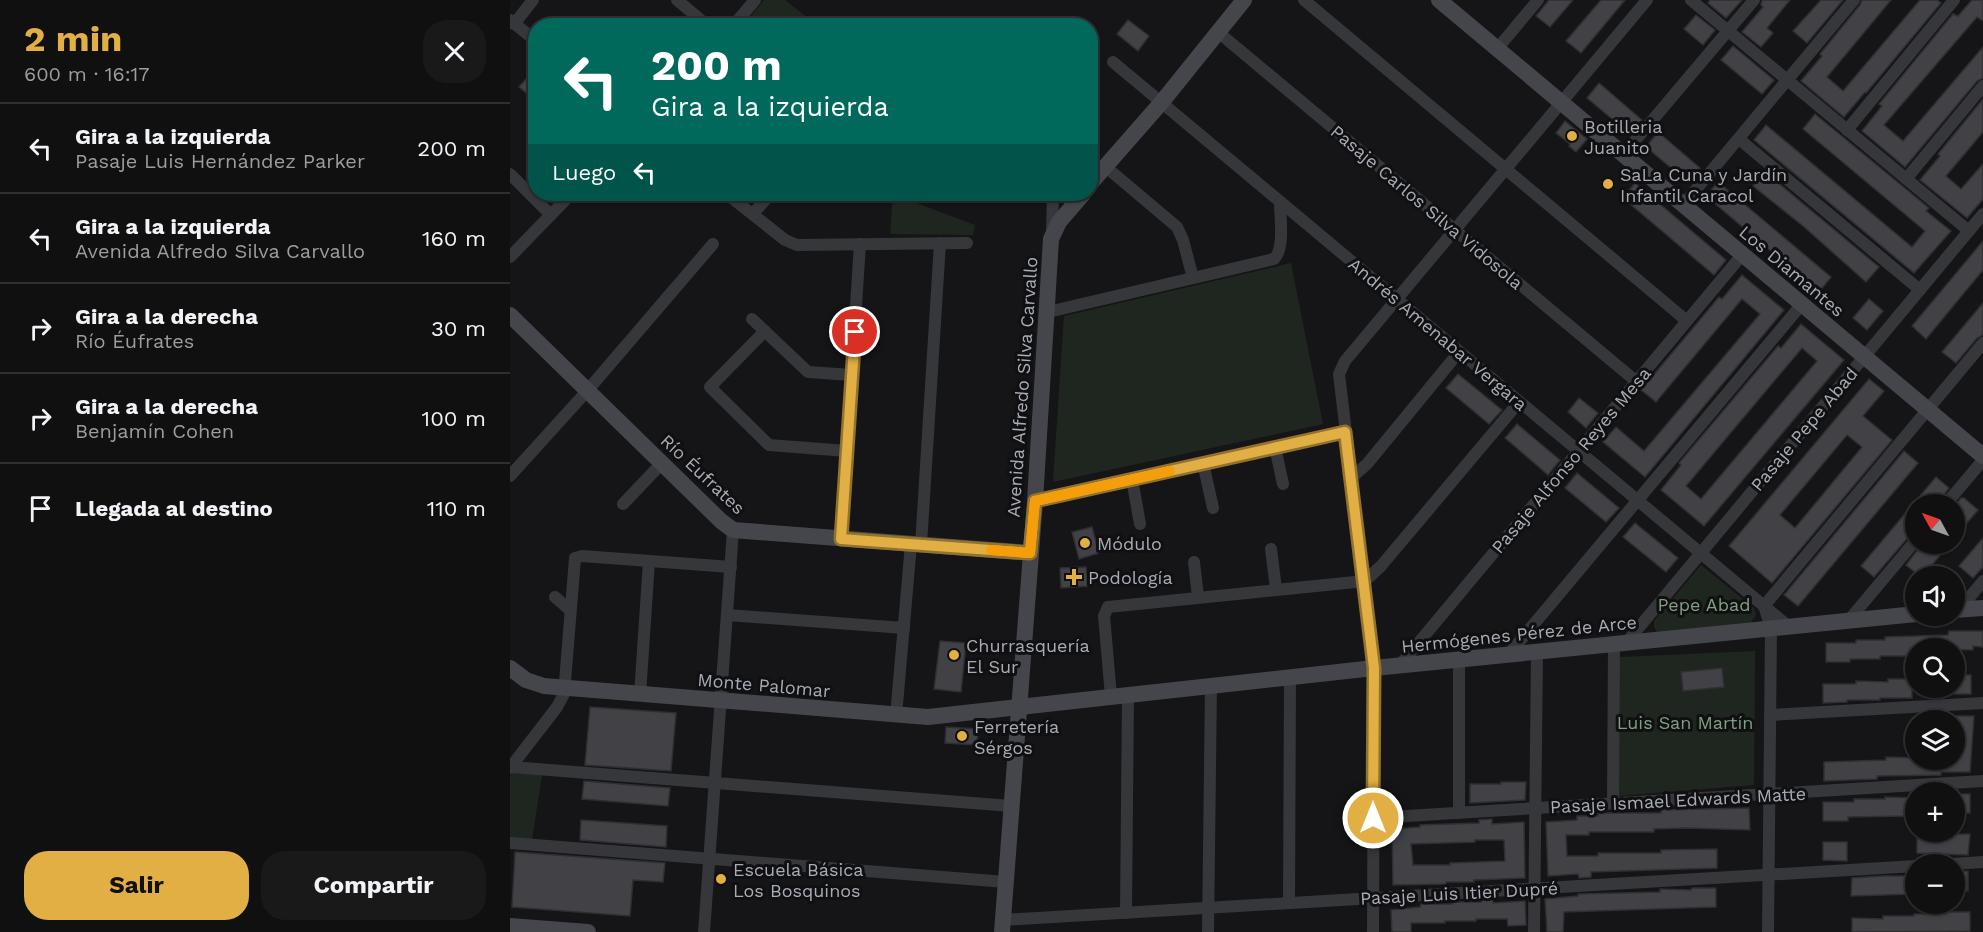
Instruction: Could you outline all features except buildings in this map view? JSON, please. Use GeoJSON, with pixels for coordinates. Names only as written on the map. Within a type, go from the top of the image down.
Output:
{"type":"FeatureCollection","features":[{"type":"Feature","properties":{"kind":"street"},"geometry":{"type":"LineString","coordinates":[[528,35],[512,22],[533,0]]}},
{"type":"Feature","properties":{"kind":"street"},"geometry":{"type":"LineString","coordinates":[[677,0],[698,18]]}},
{"type":"Feature","properties":{"kind":"street"},"geometry":{"type":"LineString","coordinates":[[740,18],[755,0]]}},
{"type":"Feature","properties":{"kind":"street"},"geometry":{"type":"LineString","coordinates":[[1098,176],[1161,103],[1244,0]]}},
{"type":"Feature","properties":{"kind":"street"},"geometry":{"type":"LineString","coordinates":[[1304,0],[1687,321]]}},
{"type":"Feature","properties":{"kind":"street","name":"Los Diamantes"},"geometry":{"type":"LineString","coordinates":[[1439,0],[1983,458]]}},
{"type":"Feature","properties":{"kind":"street"},"geometry":{"type":"LineString","coordinates":[[1497,49],[1538,0]]}},
{"type":"Feature","properties":{"kind":"street"},"geometry":{"type":"LineString","coordinates":[[1373,932],[1374,668],[1365,581],[1338,379],[1340,368],[1647,0]]}},
{"type":"Feature","properties":{"kind":"street"},"geometry":{"type":"LineString","coordinates":[[1691,0],[1969,231]]}},
{"type":"Feature","properties":{"kind":"street"},"geometry":{"type":"LineString","coordinates":[[1623,155],[1754,0]]}},
{"type":"Feature","properties":{"kind":"street"},"geometry":{"type":"LineString","coordinates":[[1683,205],[1854,0]]}},
{"type":"Feature","properties":{"kind":"street"},"geometry":{"type":"LineString","coordinates":[[1847,130],[1954,0]]}},
{"type":"Feature","properties":{"kind":"street","name":"Pasaje Carlos Silva Vidosola"},"geometry":{"type":"LineString","coordinates":[[1218,32],[1637,382]]}},
{"type":"Feature","properties":{"kind":"street","name":"Andrés Amenabar Vergara"},"geometry":{"type":"LineString","coordinates":[[1113,62],[1788,626]]}},
{"type":"Feature","properties":{"kind":"street"},"geometry":{"type":"LineString","coordinates":[[1906,179],[1983,86]]}},
{"type":"Feature","properties":{"kind":"street"},"geometry":{"type":"LineString","coordinates":[[1738,139],[1920,290]]}},
{"type":"Feature","properties":{"kind":"street"},"geometry":{"type":"LineString","coordinates":[[1106,167],[1177,227],[1183,240],[1193,278]]}},
{"type":"Feature","properties":{"kind":"street"},"geometry":{"type":"LineString","coordinates":[[510,174],[528,192]]}},
{"type":"Feature","properties":{"kind":"street"},"geometry":{"type":"LineString","coordinates":[[537,201],[551,215]]}},
{"type":"Feature","properties":{"kind":"street"},"geometry":{"type":"LineString","coordinates":[[510,257],[564,201]]}},
{"type":"Feature","properties":{"kind":"street"},"geometry":{"type":"LineString","coordinates":[[736,201],[791,243],[803,245],[967,243]]}},
{"type":"Feature","properties":{"kind":"street"},"geometry":{"type":"LineString","coordinates":[[753,214],[764,201]]}},
{"type":"Feature","properties":{"kind":"street","name":"Avenida Alfredo Silva Carvallo"},"geometry":{"type":"LineString","coordinates":[[1002,926],[1035,501],[1048,312],[1053,201]]}},
{"type":"Feature","properties":{"kind":"street","name":"Avenida Alfredo Silva Carvallo"},"geometry":{"type":"LineString","coordinates":[[1051,239],[1059,222],[1077,201]]}},
{"type":"Feature","properties":{"kind":"street"},"geometry":{"type":"LineString","coordinates":[[1048,312],[1276,257],[1281,247],[1280,202]]}},
{"type":"Feature","properties":{"kind":"street","name":"Pasaje Pepe Abad"},"geometry":{"type":"LineString","coordinates":[[1620,643],[1700,553],[1983,214]]}},
{"type":"Feature","properties":{"kind":"street"},"geometry":{"type":"LineString","coordinates":[[896,716],[904,628],[916,544],[940,243]]}},
{"type":"Feature","properties":{"kind":"street"},"geometry":{"type":"LineString","coordinates":[[510,476],[587,391],[713,244]]}},
{"type":"Feature","properties":{"kind":"street"},"geometry":{"type":"LineString","coordinates":[[841,539],[860,244]]}},
{"type":"Feature","properties":{"kind":"street","name":"Pasaje Alfonso Reyes Mesa"},"geometry":{"type":"LineString","coordinates":[[1400,665],[1742,255]]}},
{"type":"Feature","properties":{"kind":"street"},"geometry":{"type":"LineString","coordinates":[[1508,655],[1802,304]]}},
{"type":"Feature","properties":{"kind":"street","name":"Río Éufrates"},"geometry":{"type":"LineString","coordinates":[[510,315],[721,521],[734,530],[1030,553]]}},
{"type":"Feature","properties":{"kind":"street"},"geometry":{"type":"LineString","coordinates":[[752,319],[808,372],[852,375]]}},
{"type":"Feature","properties":{"kind":"street"},"geometry":{"type":"LineString","coordinates":[[765,331],[710,387],[769,445],[847,451]]}},
{"type":"Feature","properties":{"kind":"street"},"geometry":{"type":"LineString","coordinates":[[1768,932],[1771,628],[1764,606],[1983,343]]}},
{"type":"Feature","properties":{"kind":"street"},"geometry":{"type":"LineString","coordinates":[[1351,478],[1367,464],[1459,352]]}},
{"type":"Feature","properties":{"kind":"street"},"geometry":{"type":"LineString","coordinates":[[1126,913],[1120,695],[1104,616],[1106,609],[1111,605],[1365,581],[1381,566],[1519,402]]}},
{"type":"Feature","properties":{"kind":"street"},"geometry":{"type":"LineString","coordinates":[[1035,501],[1345,432]]}},
{"type":"Feature","properties":{"kind":"street"},"geometry":{"type":"LineString","coordinates":[[1275,447],[1283,484]]}},
{"type":"Feature","properties":{"kind":"street"},"geometry":{"type":"LineString","coordinates":[[1954,494],[1983,458]]}},
{"type":"Feature","properties":{"kind":"street"},"geometry":{"type":"LineString","coordinates":[[1203,463],[1213,508]]}},
{"type":"Feature","properties":{"kind":"street"},"geometry":{"type":"LineString","coordinates":[[623,504],[662,464]]}},
{"type":"Feature","properties":{"kind":"street"},"geometry":{"type":"LineString","coordinates":[[1132,479],[1140,524]]}},
{"type":"Feature","properties":{"kind":"street"},"geometry":{"type":"LineString","coordinates":[[704,932],[734,530]]}},
{"type":"Feature","properties":{"kind":"street"},"geometry":{"type":"LineString","coordinates":[[1271,549],[1276,589]]}},
{"type":"Feature","properties":{"kind":"street"},"geometry":{"type":"LineString","coordinates":[[1849,620],[1905,553]]}},
{"type":"Feature","properties":{"kind":"street"},"geometry":{"type":"LineString","coordinates":[[511,768],[558,707],[564,688],[575,558],[582,556],[731,567]]}},
{"type":"Feature","properties":{"kind":"street"},"geometry":{"type":"LineString","coordinates":[[640,695],[649,561]]}},
{"type":"Feature","properties":{"kind":"street"},"geometry":{"type":"LineString","coordinates":[[1194,562],[1198,597]]}},
{"type":"Feature","properties":{"kind":"street"},"geometry":{"type":"LineString","coordinates":[[1965,601],[1983,581]]}},
{"type":"Feature","properties":{"kind":"street"},"geometry":{"type":"LineString","coordinates":[[555,597],[570,610]]}},
{"type":"Feature","properties":{"kind":"street"},"geometry":{"type":"LineString","coordinates":[[1965,609],[1983,608]]}},
{"type":"Feature","properties":{"kind":"street"},"geometry":{"type":"LineString","coordinates":[[727,615],[904,628]]}},
{"type":"Feature","properties":{"kind":"street","name":"Hermógenes Pérez de Arce"},"geometry":{"type":"LineString","coordinates":[[1019,706],[1400,665],[1905,615]]}},
{"type":"Feature","properties":{"kind":"street"},"geometry":{"type":"LineString","coordinates":[[1613,803],[1620,643]]}},
{"type":"Feature","properties":{"kind":"street"},"geometry":{"type":"LineString","coordinates":[[1534,932],[1537,652]]}},
{"type":"Feature","properties":{"kind":"street"},"geometry":{"type":"LineString","coordinates":[[1459,660],[1459,813]]}},
{"type":"Feature","properties":{"kind":"street","name":"Monte Palomar"},"geometry":{"type":"LineString","coordinates":[[510,668],[532,683],[564,688],[896,716],[928,717],[1019,706]]}},
{"type":"Feature","properties":{"kind":"street"},"geometry":{"type":"LineString","coordinates":[[1289,903],[1290,677]]}},
{"type":"Feature","properties":{"kind":"street"},"geometry":{"type":"LineString","coordinates":[[1208,932],[1211,686]]}},
{"type":"Feature","properties":{"kind":"street"},"geometry":{"type":"LineString","coordinates":[[1770,715],[1983,703]]}},
{"type":"Feature","properties":{"kind":"street"},"geometry":{"type":"LineString","coordinates":[[511,768],[1011,806]]}},
{"type":"Feature","properties":{"kind":"street","name":"Pasaje Ismael Edwards Matte"},"geometry":{"type":"LineString","coordinates":[[1373,818],[1983,782]]}},
{"type":"Feature","properties":{"kind":"street"},"geometry":{"type":"LineString","coordinates":[[510,843],[1006,882]]}},
{"type":"Feature","properties":{"kind":"street"},"geometry":{"type":"LineString","coordinates":[[1965,863],[1983,862]]}},
{"type":"Feature","properties":{"kind":"street","name":"Pasaje Luis Itier Dupré"},"geometry":{"type":"LineString","coordinates":[[1002,926],[1126,913],[1905,867]]}},
{"type":"Feature","properties":{"kind":"street"},"geometry":{"type":"LineString","coordinates":[[510,926],[588,932]]}},
{"type":"Feature","properties":{"kind":"green space"},"geometry":{"type":"Polygon","coordinates":[[[764,0],[785,0],[808,18],[749,18],[764,0]]]}},
{"type":"Feature","properties":{"kind":"green space"},"geometry":{"type":"Polygon","coordinates":[[[892,201],[912,201],[975,225],[973,235],[890,234],[892,201]]]}},
{"type":"Feature","properties":{"kind":"green space"},"geometry":{"type":"Polygon","coordinates":[[[1291,263],[1323,424],[1053,482],[1064,316],[1291,263]]]}},
{"type":"Feature","properties":{"kind":"green space","name":"Pepe Abad"},"geometry":{"type":"Polygon","coordinates":[[[1701,565],[1754,608],[1756,615],[1748,627],[1657,632],[1654,621],[1701,565]]]}},
{"type":"Feature","properties":{"kind":"green space","name":"Luis San Martín"},"geometry":{"type":"Polygon","coordinates":[[[1755,651],[1754,785],[1617,796],[1618,660],[1621,657],[1755,651]]]}},
{"type":"Feature","properties":{"kind":"green space"},"geometry":{"type":"Polygon","coordinates":[[[514,771],[542,775],[532,840],[510,838],[510,776],[514,771]]]}},
{"type":"Feature","properties":{"kind":"slow traffic"},"geometry":{"type":"LineString","coordinates":[[991,550],[1030,553],[1035,501],[1170,471]]}},
{"type":"Feature","properties":{"kind":"place","name":"Botilleria Juanito"},"geometry":{"type":"Point","coordinates":[1572,136]}},
{"type":"Feature","properties":{"kind":"place","name":"SaLa Cuna y Jardín Infantil Caracol"},"geometry":{"type":"Point","coordinates":[1608,184]}},
{"type":"Feature","properties":{"kind":"place","name":"Módulo"},"geometry":{"type":"Point","coordinates":[1085,543]}},
{"type":"Feature","properties":{"kind":"place","name":"Podología"},"geometry":{"type":"Point","coordinates":[1074,577]}},
{"type":"Feature","properties":{"kind":"place","name":"Churrasquería El Sur"},"geometry":{"type":"Point","coordinates":[954,655]}},
{"type":"Feature","properties":{"kind":"place","name":"Ferretería Sérgos"},"geometry":{"type":"Point","coordinates":[962,736]}},
{"type":"Feature","properties":{"kind":"place","name":"Escuela Básica Los Bosquinos"},"geometry":{"type":"Point","coordinates":[721,879]}},
{"type":"Feature","properties":{"kind":"route"},"geometry":{"type":"LineString","coordinates":[[855,332],[841,539],[1030,553],[1035,501],[1345,432],[1374,668],[1373,818]]}}]}
